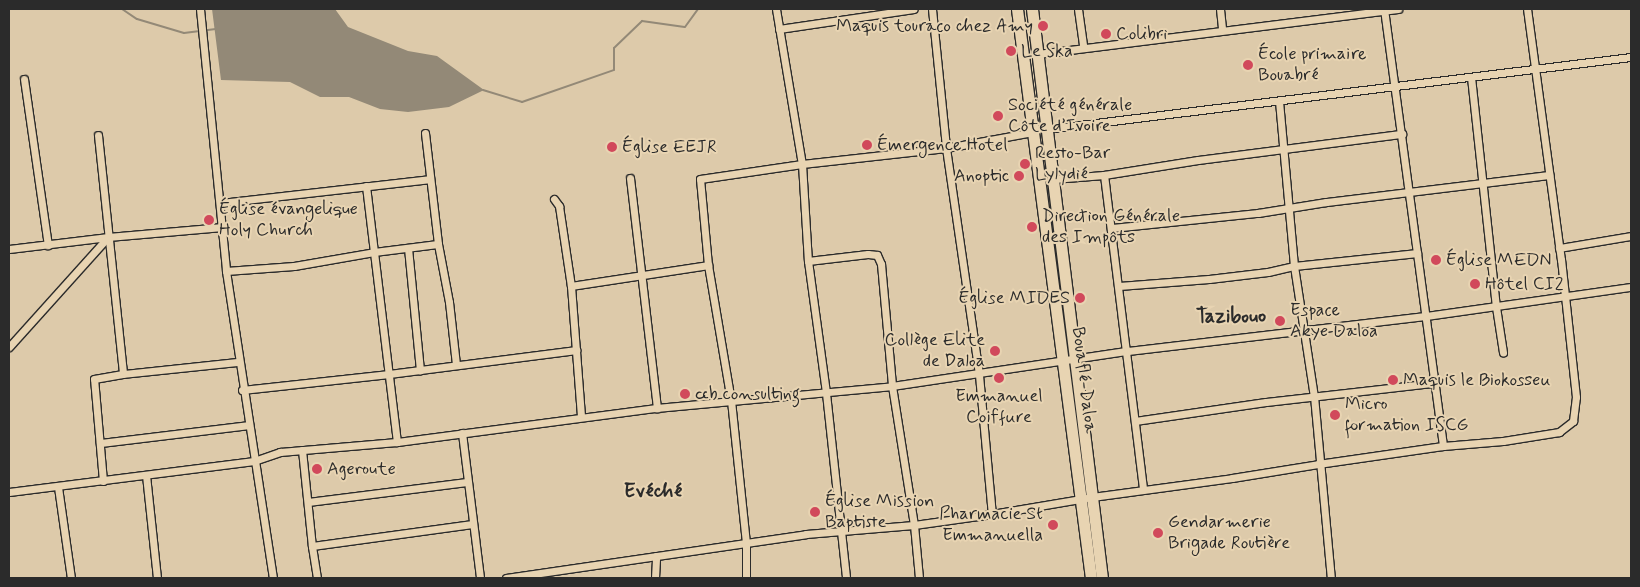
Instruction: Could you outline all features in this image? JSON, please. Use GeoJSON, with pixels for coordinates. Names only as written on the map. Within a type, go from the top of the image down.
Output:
{"type":"FeatureCollection","features":[{"type":"Feature","properties":{"kind":"highway","name":"Bouaflé-Daloa"},"geometry":{"type":"LineString","coordinates":[[1017,9],[1032,132],[1070,360]]}},
{"type":"Feature","properties":{"kind":"highway","name":"Bouaflé-Daloa"},"geometry":{"type":"LineString","coordinates":[[1032,9],[1053,179],[1070,360],[1087,498],[1102,578]]}},
{"type":"Feature","properties":{"kind":"highway","name":"Bouaflé-Daloa"},"geometry":{"type":"LineString","coordinates":[[1087,498],[1091,578]]}},
{"type":"Feature","properties":{"kind":"street"},"geometry":{"type":"LineString","coordinates":[[200,9],[226,271],[242,390],[273,578]]}},
{"type":"Feature","properties":{"kind":"street"},"geometry":{"type":"LineString","coordinates":[[776,9],[802,164],[808,261],[826,393],[846,578]]}},
{"type":"Feature","properties":{"kind":"street"},"geometry":{"type":"LineString","coordinates":[[779,29],[914,9]]}},
{"type":"Feature","properties":{"kind":"street"},"geometry":{"type":"LineString","coordinates":[[932,9],[946,148],[979,375],[992,514]]}},
{"type":"Feature","properties":{"kind":"street"},"geometry":{"type":"LineString","coordinates":[[1078,9],[1083,46]]}},
{"type":"Feature","properties":{"kind":"street"},"geometry":{"type":"LineString","coordinates":[[1220,9],[1222,29]]}},
{"type":"Feature","properties":{"kind":"street"},"geometry":{"type":"LineString","coordinates":[[1037,54],[1083,46],[1398,9]]}},
{"type":"Feature","properties":{"kind":"street"},"geometry":{"type":"LineString","coordinates":[[506,578],[840,530],[914,524],[992,514],[1318,464],[1443,446],[1503,441],[1559,432],[1573,421],[1576,397],[1559,248],[1527,9]]}},
{"type":"Feature","properties":{"kind":"street"},"geometry":{"type":"LineString","coordinates":[[1384,10],[1443,446]]}},
{"type":"Feature","properties":{"kind":"street"},"geometry":{"type":"LineString","coordinates":[[1047,129],[1631,57]]}},
{"type":"Feature","properties":{"kind":"street"},"geometry":{"type":"LineString","coordinates":[[1472,76],[1496,307],[1503,352]]}},
{"type":"Feature","properties":{"kind":"street"},"geometry":{"type":"LineString","coordinates":[[24,79],[48,245]]}},
{"type":"Feature","properties":{"kind":"street"},"geometry":{"type":"LineString","coordinates":[[1279,101],[1294,266],[1314,396],[1318,464],[1330,578]]}},
{"type":"Feature","properties":{"kind":"street"},"geometry":{"type":"LineString","coordinates":[[746,578],[746,543],[731,401],[708,265],[700,180],[802,164],[946,148],[1032,132]]}},
{"type":"Feature","properties":{"kind":"street"},"geometry":{"type":"LineString","coordinates":[[425,133],[438,244],[456,364]]}},
{"type":"Feature","properties":{"kind":"street"},"geometry":{"type":"LineString","coordinates":[[1053,179],[1104,175],[1198,160],[1402,134]]}},
{"type":"Feature","properties":{"kind":"street"},"geometry":{"type":"LineString","coordinates":[[98,135],[123,374]]}},
{"type":"Feature","properties":{"kind":"street"},"geometry":{"type":"LineString","coordinates":[[1104,175],[1143,490]]}},
{"type":"Feature","properties":{"kind":"street"},"geometry":{"type":"LineString","coordinates":[[1112,228],[1258,213],[1549,175]]}},
{"type":"Feature","properties":{"kind":"street"},"geometry":{"type":"LineString","coordinates":[[630,178],[657,408]]}},
{"type":"Feature","properties":{"kind":"street"},"geometry":{"type":"LineString","coordinates":[[220,203],[430,179]]}},
{"type":"Feature","properties":{"kind":"street"},"geometry":{"type":"LineString","coordinates":[[366,186],[397,442]]}},
{"type":"Feature","properties":{"kind":"street"},"geometry":{"type":"LineString","coordinates":[[554,199],[559,206],[571,286],[581,417]]}},
{"type":"Feature","properties":{"kind":"street"},"geometry":{"type":"LineString","coordinates":[[9,249],[108,237],[223,228]]}},
{"type":"Feature","properties":{"kind":"street"},"geometry":{"type":"LineString","coordinates":[[1559,248],[1631,236]]}},
{"type":"Feature","properties":{"kind":"street"},"geometry":{"type":"LineString","coordinates":[[9,347],[108,237]]}},
{"type":"Feature","properties":{"kind":"street"},"geometry":{"type":"LineString","coordinates":[[226,271],[294,266],[374,252],[438,244]]}},
{"type":"Feature","properties":{"kind":"street"},"geometry":{"type":"LineString","coordinates":[[408,248],[420,370]]}},
{"type":"Feature","properties":{"kind":"street"},"geometry":{"type":"LineString","coordinates":[[1119,286],[1219,278],[1268,272],[1294,266],[1417,253]]}},
{"type":"Feature","properties":{"kind":"street"},"geometry":{"type":"LineString","coordinates":[[808,261],[868,254],[877,255],[881,264],[892,386],[914,524],[919,578]]}},
{"type":"Feature","properties":{"kind":"street"},"geometry":{"type":"LineString","coordinates":[[571,286],[641,277],[708,265]]}},
{"type":"Feature","properties":{"kind":"street"},"geometry":{"type":"LineString","coordinates":[[9,492],[254,460],[280,452],[397,442],[657,408],[892,386],[979,375],[1127,351],[1426,316],[1565,298],[1631,287]]}},
{"type":"Feature","properties":{"kind":"street"},"geometry":{"type":"LineString","coordinates":[[242,390],[389,374],[576,350]]}},
{"type":"Feature","properties":{"kind":"street"},"geometry":{"type":"LineString","coordinates":[[103,481],[94,379],[123,374],[238,362]]}},
{"type":"Feature","properties":{"kind":"street"},"geometry":{"type":"LineString","coordinates":[[1135,421],[1314,396],[1434,383]]}},
{"type":"Feature","properties":{"kind":"street"},"geometry":{"type":"LineString","coordinates":[[100,443],[248,425]]}},
{"type":"Feature","properties":{"kind":"street"},"geometry":{"type":"LineString","coordinates":[[462,433],[480,578]]}},
{"type":"Feature","properties":{"kind":"street"},"geometry":{"type":"LineString","coordinates":[[302,450],[317,578]]}},
{"type":"Feature","properties":{"kind":"street"},"geometry":{"type":"LineString","coordinates":[[146,475],[157,578]]}},
{"type":"Feature","properties":{"kind":"street"},"geometry":{"type":"LineString","coordinates":[[308,502],[467,482]]}},
{"type":"Feature","properties":{"kind":"street"},"geometry":{"type":"LineString","coordinates":[[58,487],[71,578]]}},
{"type":"Feature","properties":{"kind":"street"},"geometry":{"type":"LineString","coordinates":[[312,546],[472,524]]}},
{"type":"Feature","properties":{"kind":"street"},"geometry":{"type":"LineString","coordinates":[[655,578],[656,556]]}},
{"type":"Feature","properties":{"kind":"shaded area"},"geometry":{"type":"Polygon","coordinates":[[[212,9],[335,9],[348,27],[408,51],[437,56],[484,90],[449,107],[408,112],[380,109],[349,97],[320,97],[290,82],[221,80],[212,9]]]}},
{"type":"Feature","properties":{"kind":"waterway"},"geometry":{"type":"LineString","coordinates":[[122,9],[137,19],[184,33],[216,29]]}},
{"type":"Feature","properties":{"kind":"waterway"},"geometry":{"type":"LineString","coordinates":[[483,90],[522,102],[614,70],[614,48],[642,21],[685,27],[698,9]]}},
{"type":"Feature","properties":{"kind":"place","name":"Maquis touraco chez Amy"},"geometry":{"type":"Point","coordinates":[1043,26]}},
{"type":"Feature","properties":{"kind":"place","name":"Colibri"},"geometry":{"type":"Point","coordinates":[1106,34]}},
{"type":"Feature","properties":{"kind":"place","name":"Le Ska"},"geometry":{"type":"Point","coordinates":[1011,51]}},
{"type":"Feature","properties":{"kind":"place","name":"École primaire Bouabré"},"geometry":{"type":"Point","coordinates":[1248,65]}},
{"type":"Feature","properties":{"kind":"place","name":"Société générale Côte d’Ivoire"},"geometry":{"type":"Point","coordinates":[998,116]}},
{"type":"Feature","properties":{"kind":"place","name":"Émergence Hotel"},"geometry":{"type":"Point","coordinates":[867,145]}},
{"type":"Feature","properties":{"kind":"place","name":"Église EEJR"},"geometry":{"type":"Point","coordinates":[612,147]}},
{"type":"Feature","properties":{"kind":"place","name":"Resto-Bar Lylydié"},"geometry":{"type":"Point","coordinates":[1025,164]}},
{"type":"Feature","properties":{"kind":"place","name":"Anoptic"},"geometry":{"type":"Point","coordinates":[1019,176]}},
{"type":"Feature","properties":{"kind":"place","name":"Église évangelique Holy Church"},"geometry":{"type":"Point","coordinates":[209,220]}},
{"type":"Feature","properties":{"kind":"place","name":"Direction Générale des Impôts"},"geometry":{"type":"Point","coordinates":[1032,227]}},
{"type":"Feature","properties":{"kind":"place","name":"Église MEDN"},"geometry":{"type":"Point","coordinates":[1436,260]}},
{"type":"Feature","properties":{"kind":"place","name":"Hôtel CI2"},"geometry":{"type":"Point","coordinates":[1475,284]}},
{"type":"Feature","properties":{"kind":"place","name":"Église MIDES"},"geometry":{"type":"Point","coordinates":[1080,298]}},
{"type":"Feature","properties":{"kind":"place","name":"Espace Akye Daloa"},"geometry":{"type":"Point","coordinates":[1280,321]}},
{"type":"Feature","properties":{"kind":"place","name":"Collège Elite de Daloa"},"geometry":{"type":"Point","coordinates":[995,351]}},
{"type":"Feature","properties":{"kind":"place","name":"Emmanuel Coiffure"},"geometry":{"type":"Point","coordinates":[999,378]}},
{"type":"Feature","properties":{"kind":"place","name":"Maquis le Biokosseu"},"geometry":{"type":"Point","coordinates":[1393,380]}},
{"type":"Feature","properties":{"kind":"place","name":"ccb consulting"},"geometry":{"type":"Point","coordinates":[685,394]}},
{"type":"Feature","properties":{"kind":"place","name":"Micro formation ISCG"},"geometry":{"type":"Point","coordinates":[1335,415]}},
{"type":"Feature","properties":{"kind":"place","name":"Ageroute"},"geometry":{"type":"Point","coordinates":[317,469]}},
{"type":"Feature","properties":{"kind":"place","name":"Église Mission Baptiste"},"geometry":{"type":"Point","coordinates":[815,512]}},
{"type":"Feature","properties":{"kind":"place","name":"Pharmacie St Emmanuella"},"geometry":{"type":"Point","coordinates":[1053,525]}},
{"type":"Feature","properties":{"kind":"place","name":"Gendarmerie Brigade Routière"},"geometry":{"type":"Point","coordinates":[1158,533]}},
{"type":"Feature","properties":{"kind":"district","name":"Tazibouo"},"geometry":{"type":"Point","coordinates":[1231,316]}},
{"type":"Feature","properties":{"kind":"district","name":"Evéché"},"geometry":{"type":"Point","coordinates":[653,491]}}]}
